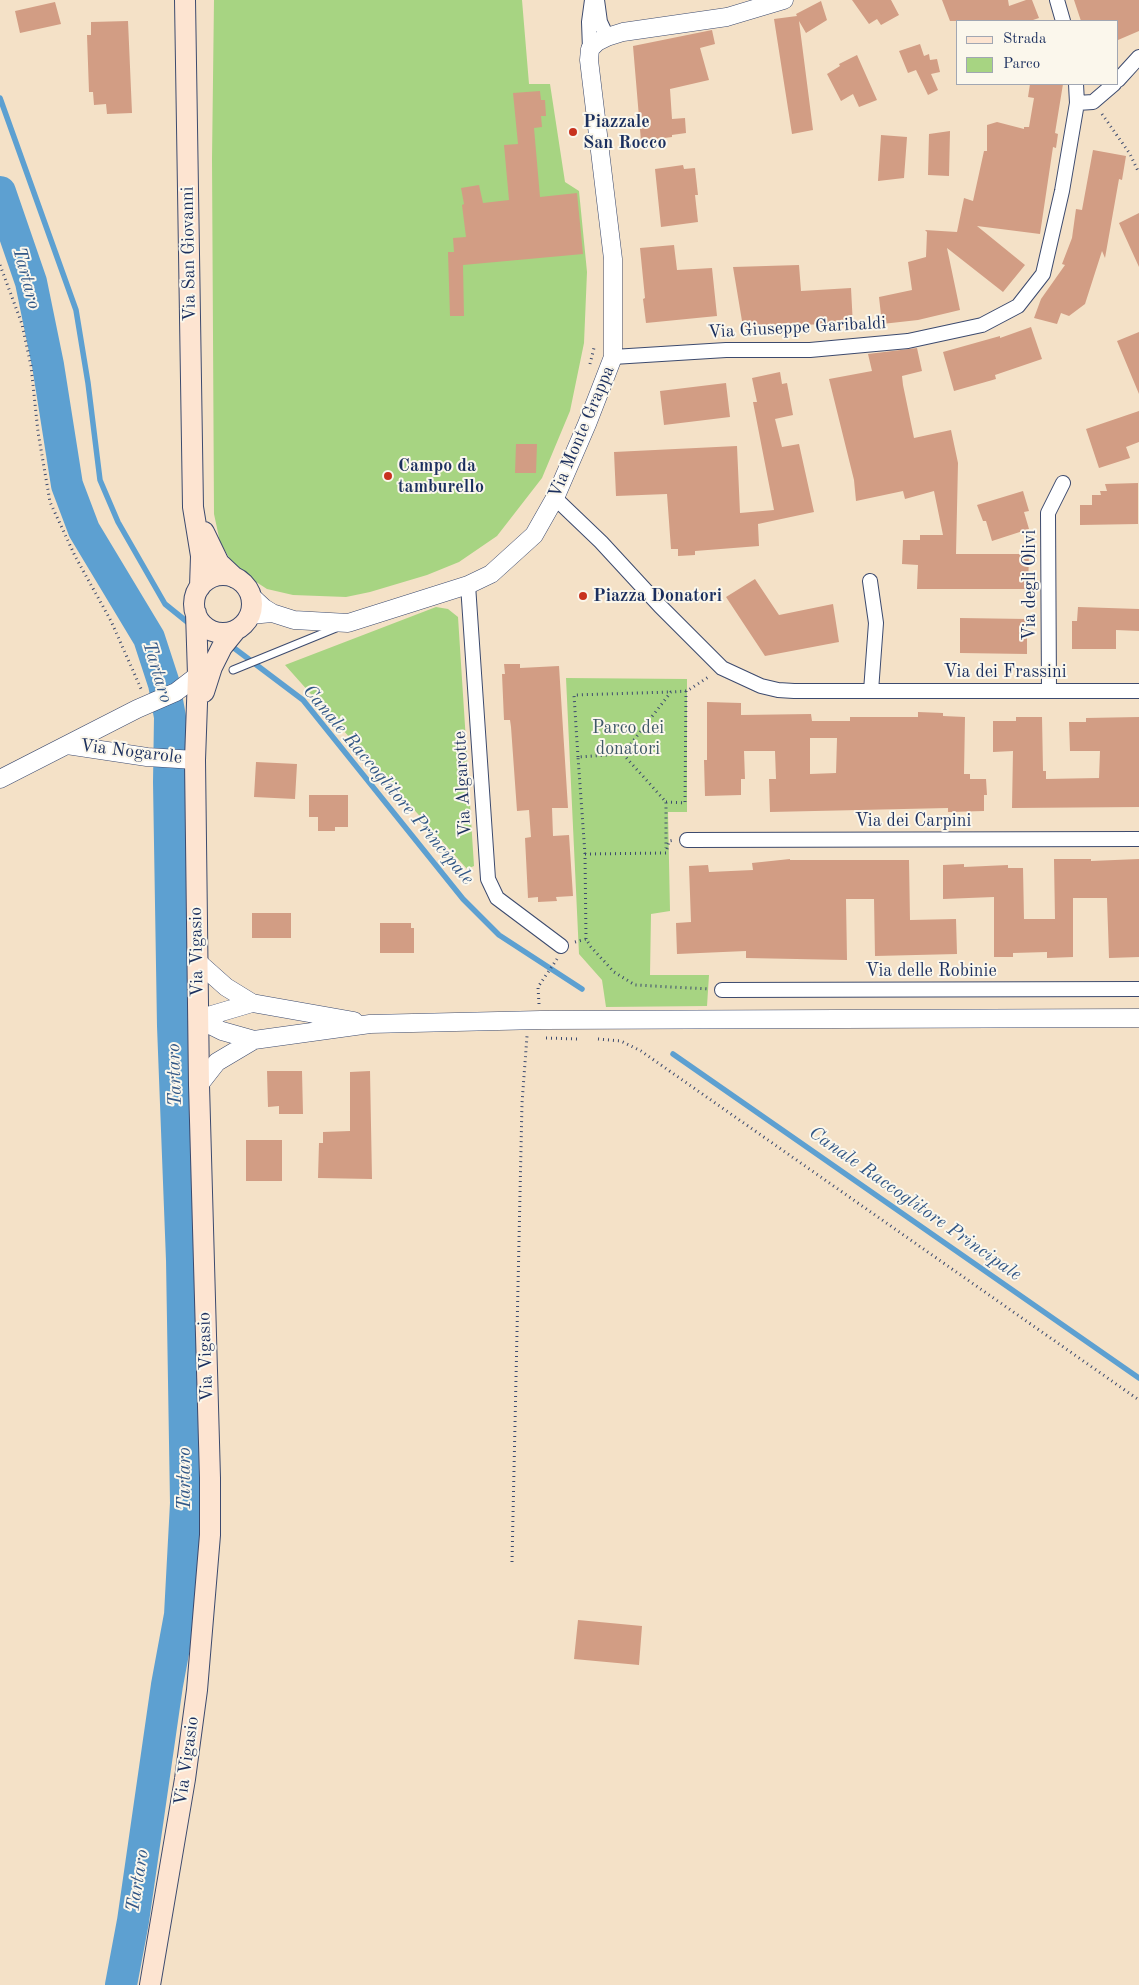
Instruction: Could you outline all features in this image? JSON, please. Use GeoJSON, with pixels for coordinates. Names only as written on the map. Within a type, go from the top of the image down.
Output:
{"type":"FeatureCollection","features":[{"type":"Feature","properties":{"kind":"main road","name":"Via San Giovanni"},"geometry":{"type":"LineString","coordinates":[[185,0],[193,507],[201,556],[197,600]]}},
{"type":"Feature","properties":{"kind":"main road","name":"Via San Giovanni"},"geometry":{"type":"LineString","coordinates":[[193,507],[219,563],[235,578]]}},
{"type":"Feature","properties":{"kind":"main road"},"geometry":{"type":"LineString","coordinates":[[221,575],[235,578],[246,587],[250,594],[252,601],[242,623],[225,633],[215,632],[203,625],[197,600],[213,577],[221,575]]}},
{"type":"Feature","properties":{"kind":"main road","name":"Via Vigasio"},"geometry":{"type":"LineString","coordinates":[[150,1985],[185,1779],[197,1690],[210,1535],[199,1085],[198,962],[189,760],[196,726],[200,685],[197,600]]}},
{"type":"Feature","properties":{"kind":"main road","name":"Via Vigasio"},"geometry":{"type":"LineString","coordinates":[[200,685],[218,654],[242,623]]}},
{"type":"Feature","properties":{"kind":"street"},"geometry":{"type":"LineString","coordinates":[[590,49],[588,22],[592,0]]}},
{"type":"Feature","properties":{"kind":"street"},"geometry":{"type":"LineString","coordinates":[[597,0],[600,22],[607,37]]}},
{"type":"Feature","properties":{"kind":"street"},"geometry":{"type":"LineString","coordinates":[[590,49],[597,42],[623,32],[727,17],[784,0]]}},
{"type":"Feature","properties":{"kind":"street"},"geometry":{"type":"LineString","coordinates":[[1057,0],[1063,20]]}},
{"type":"Feature","properties":{"kind":"street","name":"Via Monte Grappa"},"geometry":{"type":"LineString","coordinates":[[250,594],[272,613],[294,620],[348,623],[468,585],[492,574],[534,535],[555,498],[588,424],[613,357],[613,259],[589,60],[590,49]]}},
{"type":"Feature","properties":{"kind":"street"},"geometry":{"type":"LineString","coordinates":[[1119,79],[1139,57]]}},
{"type":"Feature","properties":{"kind":"street","name":"Via Giuseppe Garibaldi"},"geometry":{"type":"LineString","coordinates":[[613,357],[726,350],[810,350],[908,341],[982,324],[1018,306],[1043,274],[1062,191],[1077,102],[1076,85]]}},
{"type":"Feature","properties":{"kind":"street"},"geometry":{"type":"LineString","coordinates":[[1077,102],[1093,102],[1113,85]]}},
{"type":"Feature","properties":{"kind":"street","name":"Via degli Olivi"},"geometry":{"type":"LineString","coordinates":[[1049,691],[1048,512],[1063,483]]}},
{"type":"Feature","properties":{"kind":"street","name":"Via dei Frassini"},"geometry":{"type":"LineString","coordinates":[[555,498],[601,542],[660,606],[722,668],[761,686],[778,690],[872,692],[1139,690]]}},
{"type":"Feature","properties":{"kind":"street"},"geometry":{"type":"LineString","coordinates":[[870,581],[876,623],[872,692]]}},
{"type":"Feature","properties":{"kind":"street","name":"Via Algarotte"},"geometry":{"type":"LineString","coordinates":[[468,585],[488,879],[497,898],[559,953]]}},
{"type":"Feature","properties":{"kind":"street","name":"Via Monte Grappa"},"geometry":{"type":"LineString","coordinates":[[242,623],[272,613]]}},
{"type":"Feature","properties":{"kind":"street","name":"Via Nogarole"},"geometry":{"type":"LineString","coordinates":[[0,778],[148,705],[176,692],[200,685]]}},
{"type":"Feature","properties":{"kind":"street"},"geometry":{"type":"LineString","coordinates":[[100,728],[98,739],[101,749]]}},
{"type":"Feature","properties":{"kind":"street","name":"Via Nogarole"},"geometry":{"type":"LineString","coordinates":[[67,744],[147,758],[189,760]]}},
{"type":"Feature","properties":{"kind":"street","name":"Via dei Carpini"},"geometry":{"type":"LineString","coordinates":[[687,840],[1139,839]]}},
{"type":"Feature","properties":{"kind":"street"},"geometry":{"type":"LineString","coordinates":[[198,962],[226,988],[252,1003],[370,1024]]}},
{"type":"Feature","properties":{"kind":"street","name":"Via delle Robinie"},"geometry":{"type":"LineString","coordinates":[[722,990],[1139,989]]}},
{"type":"Feature","properties":{"kind":"street"},"geometry":{"type":"LineString","coordinates":[[198,1019],[252,1003]]}},
{"type":"Feature","properties":{"kind":"street"},"geometry":{"type":"LineString","coordinates":[[199,1085],[217,1062],[254,1040],[370,1024],[534,1016],[1139,1018]]}},
{"type":"Feature","properties":{"kind":"street"},"geometry":{"type":"LineString","coordinates":[[198,1019],[222,1031],[254,1040]]}},
{"type":"Feature","properties":{"kind":"lane","name":"Via Monte Grappa"},"geometry":{"type":"LineString","coordinates":[[232,670],[348,623]]}},
{"type":"Feature","properties":{"kind":"path"},"geometry":{"type":"LineString","coordinates":[[1093,102],[1130,154],[1139,173]]}},
{"type":"Feature","properties":{"kind":"path"},"geometry":{"type":"LineString","coordinates":[[0,265],[22,324],[31,366],[38,432],[50,502],[75,556],[111,621],[148,705]]}},
{"type":"Feature","properties":{"kind":"path"},"geometry":{"type":"LineString","coordinates":[[587,371],[595,345]]}},
{"type":"Feature","properties":{"kind":"path"},"geometry":{"type":"LineString","coordinates":[[722,668],[686,691],[574,695],[585,854],[586,939],[591,948],[614,972],[636,985],[722,990]]}},
{"type":"Feature","properties":{"kind":"path"},"geometry":{"type":"LineString","coordinates":[[666,802],[685,803],[686,691]]}},
{"type":"Feature","properties":{"kind":"path"},"geometry":{"type":"LineString","coordinates":[[578,757],[623,754],[671,692]]}},
{"type":"Feature","properties":{"kind":"path"},"geometry":{"type":"LineString","coordinates":[[623,754],[666,802],[666,853]]}},
{"type":"Feature","properties":{"kind":"path"},"geometry":{"type":"LineString","coordinates":[[666,853],[669,840],[687,840]]}},
{"type":"Feature","properties":{"kind":"path"},"geometry":{"type":"LineString","coordinates":[[585,854],[666,853]]}},
{"type":"Feature","properties":{"kind":"path"},"geometry":{"type":"LineString","coordinates":[[512,1562],[522,1103],[538,987],[559,953],[586,939]]}},
{"type":"Feature","properties":{"kind":"path"},"geometry":{"type":"LineString","coordinates":[[541,1032],[546,1039],[550,1040],[578,1039]]}},
{"type":"Feature","properties":{"kind":"path"},"geometry":{"type":"LineString","coordinates":[[588,1039],[621,1041],[640,1050],[1139,1400]]}},
{"type":"Feature","properties":{"kind":"green space"},"geometry":{"type":"Polygon","coordinates":[[[214,0],[522,0],[529,84],[550,84],[565,182],[579,191],[587,272],[584,343],[570,411],[542,478],[497,536],[459,562],[427,575],[346,597],[293,595],[267,589],[250,578],[231,561],[220,542],[214,514],[212,159],[214,0]]]}},
{"type":"Feature","properties":{"kind":"green space"},"geometry":{"type":"Polygon","coordinates":[[[436,607],[448,609],[458,617],[474,866],[467,869],[285,665],[436,607]]]}},
{"type":"Feature","properties":{"kind":"green space","name":"Parco dei donatori"},"geometry":{"type":"Polygon","coordinates":[[[566,678],[687,679],[687,812],[668,812],[670,911],[651,914],[650,975],[709,975],[707,1006],[606,1007],[602,980],[579,954],[566,678]]]}},
{"type":"Feature","properties":{"kind":"building"},"geometry":{"type":"Polygon","coordinates":[[[852,0],[891,0],[899,15],[881,25],[877,19],[869,24],[852,0]]]}},
{"type":"Feature","properties":{"kind":"building"},"geometry":{"type":"Polygon","coordinates":[[[942,0],[1008,0],[1009,6],[1026,0],[1032,0],[1039,18],[1033,20],[950,21],[942,0]]]}},
{"type":"Feature","properties":{"kind":"building"},"geometry":{"type":"Polygon","coordinates":[[[1074,0],[1139,0],[1139,31],[1119,40],[1119,20],[1081,20],[1074,0]]]}},
{"type":"Feature","properties":{"kind":"building"},"geometry":{"type":"Polygon","coordinates":[[[821,1],[827,20],[806,33],[799,21],[813,130],[792,134],[774,19],[797,16],[796,14],[821,1]]]}},
{"type":"Feature","properties":{"kind":"building"},"geometry":{"type":"Polygon","coordinates":[[[55,2],[61,24],[20,33],[15,11],[55,2]]]}},
{"type":"Feature","properties":{"kind":"building"},"geometry":{"type":"Polygon","coordinates":[[[128,21],[132,113],[107,114],[106,104],[94,105],[93,92],[89,92],[87,35],[91,35],[91,22],[128,21]]]}},
{"type":"Feature","properties":{"kind":"building"},"geometry":{"type":"Polygon","coordinates":[[[712,30],[715,44],[700,48],[709,80],[670,89],[672,119],[685,118],[686,133],[641,141],[633,46],[712,30]]]}},
{"type":"Feature","properties":{"kind":"building"},"geometry":{"type":"Polygon","coordinates":[[[920,44],[924,56],[929,54],[930,60],[937,59],[940,72],[931,74],[938,90],[928,95],[916,70],[908,73],[899,51],[920,44]]]}},
{"type":"Feature","properties":{"kind":"building"},"geometry":{"type":"Polygon","coordinates":[[[857,55],[877,100],[859,107],[853,94],[841,101],[827,74],[840,66],[839,64],[857,55]]]}},
{"type":"Feature","properties":{"kind":"building"},"geometry":{"type":"Polygon","coordinates":[[[1030,85],[1063,85],[1055,133],[1058,134],[1056,148],[1053,147],[1040,234],[977,226],[1025,265],[1003,292],[947,248],[960,310],[918,320],[882,324],[879,297],[912,290],[908,262],[926,257],[927,232],[925,230],[957,232],[964,198],[973,201],[984,151],[987,151],[987,125],[997,122],[1024,129],[1024,127],[1029,127],[1034,98],[1028,97],[1030,85]]]}},
{"type":"Feature","properties":{"kind":"building"},"geometry":{"type":"Polygon","coordinates":[[[540,91],[541,100],[545,100],[546,116],[541,116],[542,127],[534,128],[540,197],[577,193],[583,254],[463,265],[464,316],[450,316],[448,252],[454,252],[453,238],[466,237],[461,188],[479,185],[483,203],[509,200],[504,145],[518,144],[513,93],[540,91]]]}},
{"type":"Feature","properties":{"kind":"building"},"geometry":{"type":"Polygon","coordinates":[[[950,131],[949,176],[928,175],[929,134],[950,131]]]}},
{"type":"Feature","properties":{"kind":"building"},"geometry":{"type":"Polygon","coordinates":[[[881,135],[907,137],[904,178],[878,181],[881,135]]]}},
{"type":"Feature","properties":{"kind":"building"},"geometry":{"type":"Polygon","coordinates":[[[1093,150],[1126,156],[1122,180],[1119,179],[1105,258],[1102,251],[1085,304],[1069,316],[1061,313],[1057,324],[1034,318],[1041,299],[1065,265],[1062,264],[1072,238],[1076,209],[1082,210],[1093,150]]]}},
{"type":"Feature","properties":{"kind":"building"},"geometry":{"type":"Polygon","coordinates":[[[683,165],[684,169],[695,168],[698,222],[661,227],[655,169],[683,165]]]}},
{"type":"Feature","properties":{"kind":"building"},"geometry":{"type":"Polygon","coordinates":[[[1139,213],[1139,267],[1119,223],[1139,213]]]}},
{"type":"Feature","properties":{"kind":"building"},"geometry":{"type":"Polygon","coordinates":[[[674,245],[677,270],[712,268],[717,316],[646,323],[640,248],[674,245]]]}},
{"type":"Feature","properties":{"kind":"building"},"geometry":{"type":"Polygon","coordinates":[[[799,265],[801,291],[851,288],[853,326],[820,327],[820,324],[751,329],[751,327],[743,327],[733,267],[799,265]]]}},
{"type":"Feature","properties":{"kind":"building"},"geometry":{"type":"Polygon","coordinates":[[[1031,327],[1042,359],[995,375],[996,379],[954,391],[943,352],[1000,336],[1000,338],[1031,327]]]}},
{"type":"Feature","properties":{"kind":"building"},"geometry":{"type":"Polygon","coordinates":[[[1139,332],[1139,394],[1117,341],[1139,332]]]}},
{"type":"Feature","properties":{"kind":"building"},"geometry":{"type":"Polygon","coordinates":[[[917,348],[922,371],[902,376],[903,385],[914,438],[951,430],[958,463],[956,554],[1029,554],[1028,589],[917,589],[918,565],[902,564],[903,540],[920,540],[920,535],[943,535],[934,491],[905,499],[903,491],[856,501],[854,480],[829,379],[872,371],[868,354],[917,348]]]}},
{"type":"Feature","properties":{"kind":"building"},"geometry":{"type":"Polygon","coordinates":[[[780,372],[782,384],[787,383],[793,415],[775,419],[782,447],[799,444],[814,512],[758,524],[759,546],[695,551],[695,555],[678,556],[678,549],[671,549],[667,494],[616,496],[614,452],[737,446],[740,513],[774,510],[753,402],[757,402],[752,378],[780,372]]]}},
{"type":"Feature","properties":{"kind":"building"},"geometry":{"type":"Polygon","coordinates":[[[726,383],[730,417],[664,425],[660,391],[726,383]]]}},
{"type":"Feature","properties":{"kind":"building"},"geometry":{"type":"Polygon","coordinates":[[[1139,411],[1139,442],[1126,447],[1130,458],[1099,468],[1086,429],[1139,411]]]}},
{"type":"Feature","properties":{"kind":"building"},"geometry":{"type":"Polygon","coordinates":[[[516,444],[537,444],[536,473],[515,473],[516,444]]]}},
{"type":"Feature","properties":{"kind":"building"},"geometry":{"type":"Polygon","coordinates":[[[1138,483],[1138,524],[1080,525],[1080,505],[1092,505],[1092,495],[1101,495],[1100,491],[1107,491],[1105,484],[1138,483]]]}},
{"type":"Feature","properties":{"kind":"building"},"geometry":{"type":"Polygon","coordinates":[[[1023,491],[1029,511],[1024,512],[1029,529],[992,541],[986,521],[983,521],[977,505],[1023,491]]]}},
{"type":"Feature","properties":{"kind":"building"},"geometry":{"type":"Polygon","coordinates":[[[755,579],[779,615],[833,604],[839,642],[765,656],[726,597],[755,579]]]}},
{"type":"Feature","properties":{"kind":"building"},"geometry":{"type":"Polygon","coordinates":[[[1078,607],[1139,609],[1139,631],[1116,630],[1116,649],[1072,649],[1072,621],[1077,621],[1078,607]]]}},
{"type":"Feature","properties":{"kind":"building"},"geometry":{"type":"Polygon","coordinates":[[[960,618],[1027,619],[1027,654],[960,653],[960,618]]]}},
{"type":"Feature","properties":{"kind":"building"},"geometry":{"type":"Polygon","coordinates":[[[504,664],[520,664],[520,668],[559,666],[568,808],[552,808],[553,836],[569,835],[573,896],[556,897],[557,901],[538,902],[538,897],[528,898],[525,838],[531,837],[529,810],[517,811],[510,720],[504,720],[502,674],[505,674],[504,664]]]}},
{"type":"Feature","properties":{"kind":"building"},"geometry":{"type":"Polygon","coordinates":[[[707,702],[741,703],[741,715],[811,714],[812,721],[850,721],[850,717],[918,717],[918,712],[943,713],[943,716],[965,717],[964,774],[970,774],[970,779],[986,779],[987,795],[984,795],[984,811],[948,812],[948,808],[770,812],[769,779],[776,779],[775,751],[744,751],[745,779],[741,779],[741,795],[705,796],[704,760],[707,760],[707,702]],[[810,738],[810,774],[836,773],[837,738],[810,738]]]}},
{"type":"Feature","properties":{"kind":"building"},"geometry":{"type":"Polygon","coordinates":[[[1016,717],[1042,717],[1043,771],[1046,771],[1046,779],[1099,778],[1100,751],[1070,751],[1069,722],[1086,722],[1086,718],[1139,717],[1139,807],[1012,808],[1013,751],[993,752],[993,721],[1016,721],[1016,717]]]}},
{"type":"Feature","properties":{"kind":"building"},"geometry":{"type":"Polygon","coordinates":[[[256,762],[297,764],[295,799],[254,797],[256,762]]]}},
{"type":"Feature","properties":{"kind":"building"},"geometry":{"type":"Polygon","coordinates":[[[309,795],[348,795],[348,827],[335,827],[335,831],[318,831],[318,817],[309,817],[309,795]]]}},
{"type":"Feature","properties":{"kind":"building"},"geometry":{"type":"Polygon","coordinates":[[[790,859],[909,860],[910,920],[956,919],[957,954],[875,956],[874,899],[846,899],[847,960],[746,958],[746,951],[677,954],[676,923],[691,922],[689,866],[708,865],[709,872],[753,870],[752,863],[790,859]]]}},
{"type":"Feature","properties":{"kind":"building"},"geometry":{"type":"Polygon","coordinates":[[[1054,859],[1091,859],[1091,861],[1139,859],[1139,957],[1109,958],[1107,898],[1073,898],[1073,957],[1047,958],[1047,952],[1013,953],[1013,957],[994,957],[994,897],[943,899],[943,865],[964,864],[964,867],[1008,865],[1008,868],[1023,868],[1024,919],[1055,919],[1054,859]]]}},
{"type":"Feature","properties":{"kind":"building"},"geometry":{"type":"Polygon","coordinates":[[[252,913],[291,913],[291,938],[252,938],[252,913]]]}},
{"type":"Feature","properties":{"kind":"building"},"geometry":{"type":"Polygon","coordinates":[[[380,923],[411,923],[411,928],[414,928],[414,953],[380,953],[380,923]]]}},
{"type":"Feature","properties":{"kind":"building"},"geometry":{"type":"Polygon","coordinates":[[[267,1071],[302,1071],[303,1114],[279,1114],[279,1106],[268,1107],[267,1071]]]}},
{"type":"Feature","properties":{"kind":"building"},"geometry":{"type":"Polygon","coordinates":[[[370,1071],[372,1179],[318,1178],[319,1143],[323,1143],[323,1132],[350,1131],[350,1072],[370,1071]]]}},
{"type":"Feature","properties":{"kind":"building"},"geometry":{"type":"Polygon","coordinates":[[[246,1140],[282,1140],[282,1181],[246,1181],[246,1140]]]}},
{"type":"Feature","properties":{"kind":"building"},"geometry":{"type":"Polygon","coordinates":[[[578,1620],[642,1626],[639,1665],[574,1659],[578,1620]]]}},
{"type":"Feature","properties":{"kind":"waterway","name":"Canale Raccoglitore Principale"},"geometry":{"type":"LineString","coordinates":[[0,98],[76,310],[88,383],[100,480],[118,522],[165,604],[191,625]]}},
{"type":"Feature","properties":{"kind":"waterway","name":"Tartaro"},"geometry":{"type":"LineString","coordinates":[[0,192],[31,282],[48,365],[67,485],[84,530],[149,638],[164,684],[170,717],[169,782],[173,1026],[182,1260],[186,1503],[180,1615],[167,1685],[133,1921],[121,1985]]}},
{"type":"Feature","properties":{"kind":"waterway","name":"Canale Raccoglitore Principale"},"geometry":{"type":"LineString","coordinates":[[201,632],[234,648],[303,700],[463,899],[499,935],[582,989]]}},
{"type":"Feature","properties":{"kind":"waterway","name":"Canale Raccoglitore Principale"},"geometry":{"type":"LineString","coordinates":[[673,1054],[1139,1378]]}},
{"type":"Feature","properties":{"kind":"place","name":"Piazzale San Rocco"},"geometry":{"type":"Point","coordinates":[573,132]}},
{"type":"Feature","properties":{"kind":"place","name":"Campo da tamburello"},"geometry":{"type":"Point","coordinates":[388,476]}},
{"type":"Feature","properties":{"kind":"place","name":"Piazza Donatori"},"geometry":{"type":"Point","coordinates":[583,596]}}]}
